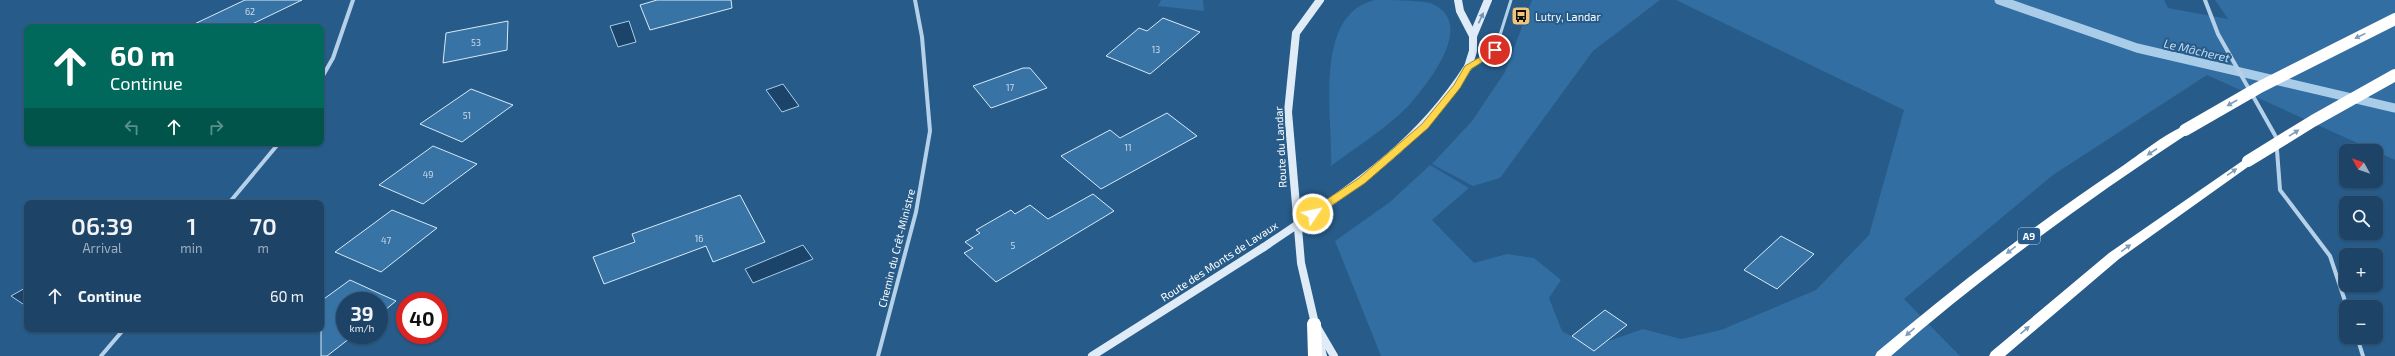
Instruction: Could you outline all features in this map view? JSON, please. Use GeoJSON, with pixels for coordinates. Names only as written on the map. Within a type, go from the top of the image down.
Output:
{"type":"FeatureCollection","features":[{"type":"Feature","properties":{"kind":"highway","name":"A9"},"geometry":{"type":"LineString","coordinates":[[1882,356],[1933,311],[2027,238],[2110,179],[2185,130],[2258,88],[2395,19]]}},
{"type":"Feature","properties":{"kind":"highway"},"geometry":{"type":"LineString","coordinates":[[1996,356],[2114,256],[2178,210],[2255,157],[2313,121],[2395,75]]}},
{"type":"Feature","properties":{"kind":"highway"},"geometry":{"type":"LineString","coordinates":[[1314,323],[1315,356]]}},
{"type":"Feature","properties":{"kind":"street"},"geometry":{"type":"LineString","coordinates":[[324,74],[333,58],[353,0]]}},
{"type":"Feature","properties":{"kind":"street","name":"Chemin du Crêt-Ministre"},"geometry":{"type":"LineString","coordinates":[[878,356],[916,212],[930,131],[922,37],[915,0]]}},
{"type":"Feature","properties":{"kind":"street","name":"Route du Landar"},"geometry":{"type":"LineString","coordinates":[[1320,0],[1296,34],[1288,112],[1301,264],[1323,356]]}},
{"type":"Feature","properties":{"kind":"street"},"geometry":{"type":"LineString","coordinates":[[1458,0],[1460,11],[1473,36]]}},
{"type":"Feature","properties":{"kind":"street","name":"Route des Monts de Lavaux"},"geometry":{"type":"LineString","coordinates":[[1092,356],[1264,247],[1361,181],[1425,126],[1458,86],[1468,67],[1472,51],[1473,36],[1488,0]]}},
{"type":"Feature","properties":{"kind":"street"},"geometry":{"type":"LineString","coordinates":[[2205,0],[2218,34],[2276,137],[2280,190],[2330,256],[2345,300]]}},
{"type":"Feature","properties":{"kind":"street"},"geometry":{"type":"LineString","coordinates":[[232,200],[276,146]]}},
{"type":"Feature","properties":{"kind":"street","name":"Route du Landar"},"geometry":{"type":"LineString","coordinates":[[1314,323],[1334,356]]}},
{"type":"Feature","properties":{"kind":"street"},"geometry":{"type":"LineString","coordinates":[[101,356],[121,332]]}},
{"type":"Feature","properties":{"kind":"street"},"geometry":{"type":"LineString","coordinates":[[2359,344],[2363,356]]}},
{"type":"Feature","properties":{"kind":"lane"},"geometry":{"type":"LineString","coordinates":[[1468,67],[1495,50],[1511,0]]}},
{"type":"Feature","properties":{"kind":"shaded area"},"geometry":{"type":"Polygon","coordinates":[[[1161,0],[1203,0],[1204,11],[1158,6],[1161,0]]]}},
{"type":"Feature","properties":{"kind":"shaded area"},"geometry":{"type":"Polygon","coordinates":[[[1375,0],[1430,3],[1444,12],[1450,23],[1450,37],[1445,52],[1437,67],[1410,104],[1383,129],[1331,166],[1329,97],[1330,71],[1334,46],[1342,25],[1355,9],[1375,0]]]}},
{"type":"Feature","properties":{"kind":"shaded area"},"geometry":{"type":"Polygon","coordinates":[[[1532,0],[1660,0],[1593,51],[1500,178],[1473,186],[1432,164],[1472,121],[1505,72],[1532,0]]]}},
{"type":"Feature","properties":{"kind":"shaded area"},"geometry":{"type":"Polygon","coordinates":[[[1676,0],[2164,0],[2168,8],[2228,19],[2215,0],[2395,0],[2395,160],[2383,155],[2383,144],[2360,144],[2207,75],[2053,175],[1904,299],[1960,356],[1381,356],[1335,241],[1390,202],[1430,165],[1469,188],[1432,220],[1474,263],[1507,254],[1534,258],[1561,280],[1549,298],[1562,331],[1591,347],[1643,329],[1681,339],[1721,330],[1816,290],[1869,235],[1904,110],[1676,0]]]}},
{"type":"Feature","properties":{"kind":"shaded area"},"geometry":{"type":"Polygon","coordinates":[[[629,21],[636,42],[618,47],[610,26],[629,21]]]}},
{"type":"Feature","properties":{"kind":"shaded area"},"geometry":{"type":"Polygon","coordinates":[[[783,84],[799,106],[782,112],[766,90],[783,84]]]}},
{"type":"Feature","properties":{"kind":"shaded area"},"geometry":{"type":"Polygon","coordinates":[[[803,245],[813,259],[753,283],[745,269],[803,245]]]}},
{"type":"Feature","properties":{"kind":"shaded area"},"geometry":{"type":"Polygon","coordinates":[[[24,289],[23,304],[11,296],[24,289]]]}},
{"type":"Feature","properties":{"kind":"building"},"geometry":{"type":"Polygon","coordinates":[[[245,0],[302,0],[252,24],[194,24],[245,0]]]}},
{"type":"Feature","properties":{"kind":"building"},"geometry":{"type":"Polygon","coordinates":[[[657,0],[731,0],[732,8],[650,30],[640,5],[657,0]]]}},
{"type":"Feature","properties":{"kind":"building"},"geometry":{"type":"Polygon","coordinates":[[[1163,18],[1200,32],[1150,74],[1106,56],[1139,28],[1147,31],[1163,18]]]}},
{"type":"Feature","properties":{"kind":"building"},"geometry":{"type":"Polygon","coordinates":[[[508,21],[507,50],[443,63],[446,33],[508,21]]]}},
{"type":"Feature","properties":{"kind":"building"},"geometry":{"type":"Polygon","coordinates":[[[1023,68],[1030,68],[1047,88],[991,108],[973,86],[1023,68]]]}},
{"type":"Feature","properties":{"kind":"building"},"geometry":{"type":"Polygon","coordinates":[[[471,89],[513,105],[462,142],[420,124],[471,89]]]}},
{"type":"Feature","properties":{"kind":"building"},"geometry":{"type":"Polygon","coordinates":[[[1167,113],[1197,136],[1101,189],[1061,156],[1110,130],[1120,138],[1167,113]]]}},
{"type":"Feature","properties":{"kind":"building"},"geometry":{"type":"Polygon","coordinates":[[[433,146],[477,164],[423,204],[379,185],[433,146]]]}},
{"type":"Feature","properties":{"kind":"building"},"geometry":{"type":"Polygon","coordinates":[[[1093,194],[1114,211],[996,282],[964,253],[973,248],[965,242],[980,233],[976,230],[1011,210],[1015,214],[1030,205],[1048,219],[1093,194]]]}},
{"type":"Feature","properties":{"kind":"building"},"geometry":{"type":"Polygon","coordinates":[[[740,195],[765,242],[713,262],[706,246],[604,284],[593,257],[635,242],[632,234],[740,195]]]}},
{"type":"Feature","properties":{"kind":"building"},"geometry":{"type":"Polygon","coordinates":[[[392,210],[437,228],[381,272],[335,252],[392,210]]]}},
{"type":"Feature","properties":{"kind":"building"},"geometry":{"type":"Polygon","coordinates":[[[1781,236],[1814,254],[1777,289],[1744,270],[1781,236]]]}},
{"type":"Feature","properties":{"kind":"building"},"geometry":{"type":"Polygon","coordinates":[[[350,280],[376,292],[336,292],[336,344],[342,344],[327,356],[321,356],[321,332],[324,332],[324,299],[350,280]]]}},
{"type":"Feature","properties":{"kind":"building"},"geometry":{"type":"Polygon","coordinates":[[[388,297],[396,301],[388,308],[388,297]]]}},
{"type":"Feature","properties":{"kind":"building"},"geometry":{"type":"Polygon","coordinates":[[[1605,310],[1627,325],[1594,351],[1572,336],[1605,310]]]}},
{"type":"Feature","properties":{"kind":"waterway","name":"Le Mâcheret"},"geometry":{"type":"LineString","coordinates":[[1999,0],[2137,48],[2395,108]]}},
{"type":"Feature","properties":{"kind":"place","name":"Lutry, Landar"},"geometry":{"type":"Point","coordinates":[1521,16]}},
{"type":"Feature","properties":{"kind":"route"},"geometry":{"type":"LineString","coordinates":[[1313,214],[1361,181],[1425,126],[1458,86],[1468,67],[1495,50]]}}]}
